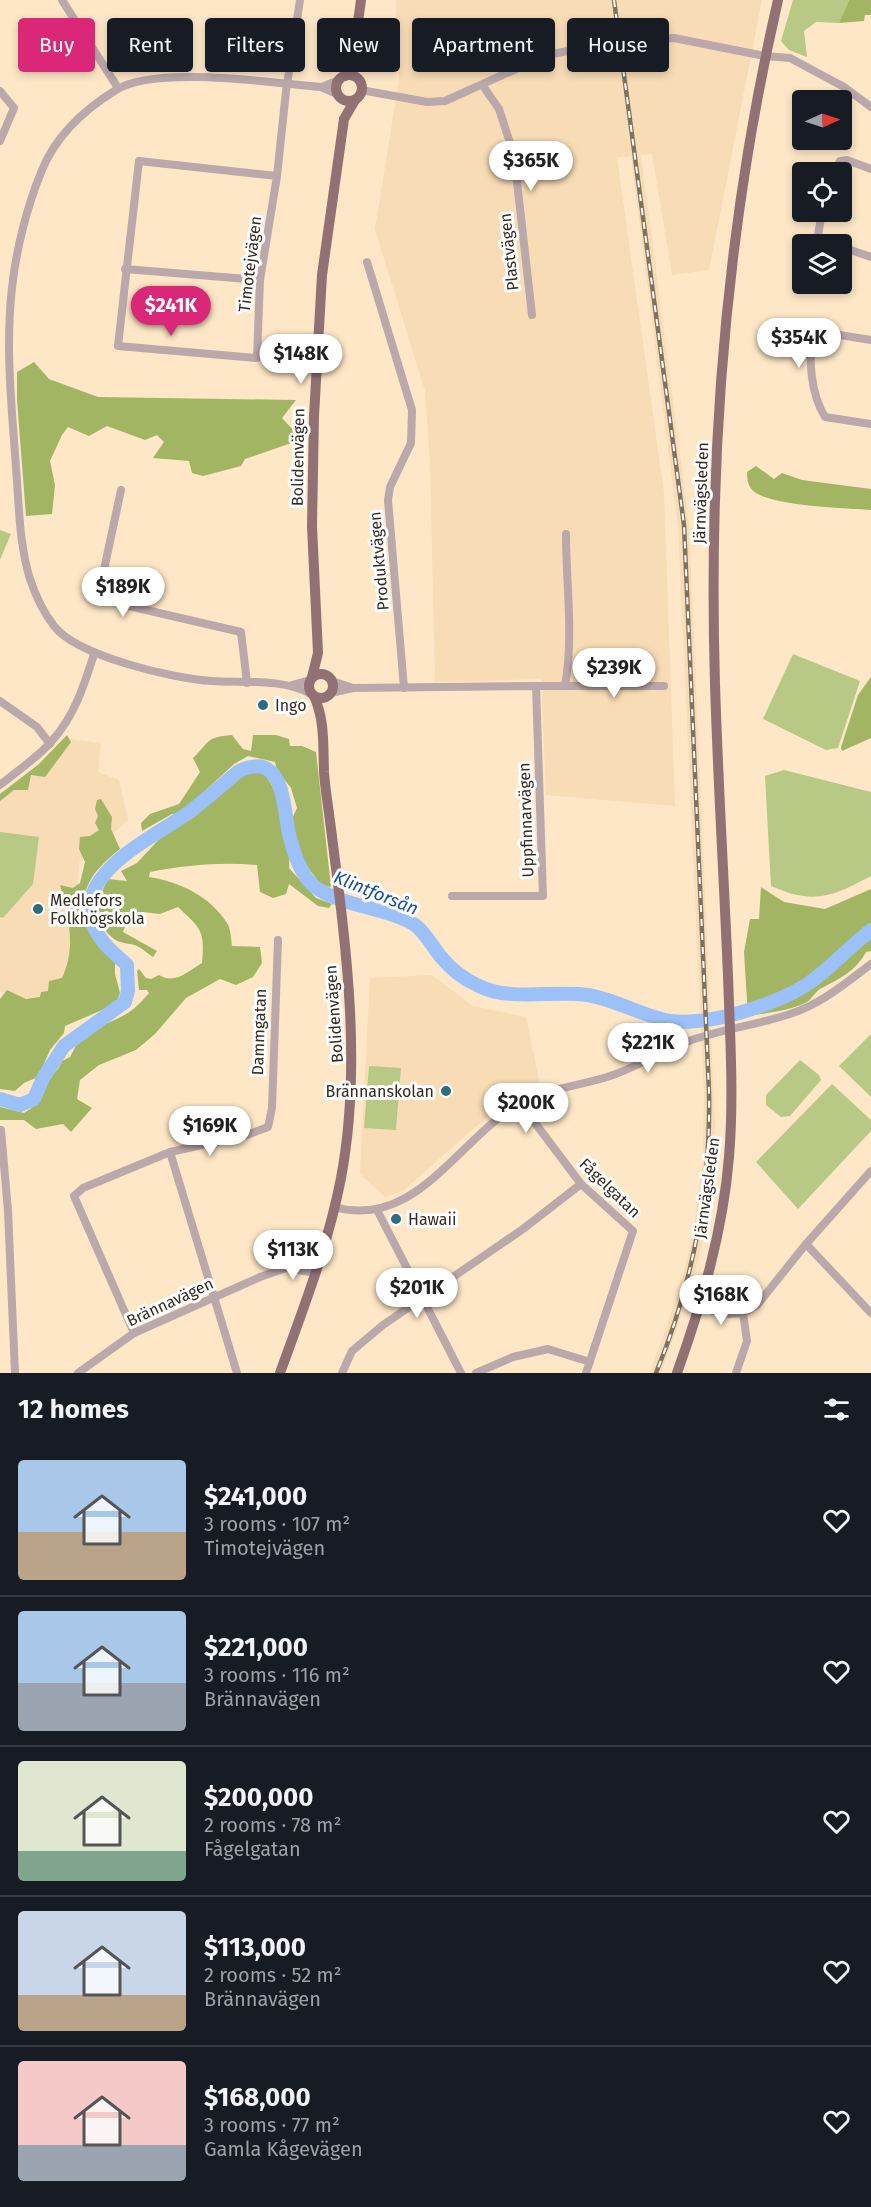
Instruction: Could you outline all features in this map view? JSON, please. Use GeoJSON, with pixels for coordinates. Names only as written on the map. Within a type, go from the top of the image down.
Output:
{"type":"FeatureCollection","features":[{"type":"Feature","properties":{"kind":"main road"},"geometry":{"type":"LineString","coordinates":[[359,18],[361,0]]}},
{"type":"Feature","properties":{"kind":"main road","name":"Järnvägsleden"},"geometry":{"type":"LineString","coordinates":[[677,1373],[700,1308],[717,1234],[729,1157],[731,1057],[715,682],[714,542],[718,413],[732,264],[765,56],[778,0]]}},
{"type":"Feature","properties":{"kind":"main road"},"geometry":{"type":"LineString","coordinates":[[346,72],[336,86],[338,95],[347,101],[355,100],[362,90],[356,72]]}},
{"type":"Feature","properties":{"kind":"main road"},"geometry":{"type":"LineString","coordinates":[[343,78],[357,79]]}},
{"type":"Feature","properties":{"kind":"main road","name":"Bolidenvägen"},"geometry":{"type":"LineString","coordinates":[[338,95],[344,119]]}},
{"type":"Feature","properties":{"kind":"main road","name":"Bolidenvägen"},"geometry":{"type":"LineString","coordinates":[[279,1373],[316,1274],[334,1207],[347,1136],[353,1062],[342,917],[325,775],[322,716],[330,686],[318,653],[312,526],[314,416],[322,275],[344,119],[355,100]]}},
{"type":"Feature","properties":{"kind":"main road","name":"Bolidenvägen"},"geometry":{"type":"LineString","coordinates":[[318,653],[311,679],[312,695],[322,716]]}},
{"type":"Feature","properties":{"kind":"main road"},"geometry":{"type":"LineString","coordinates":[[311,679],[318,674],[330,686],[322,699],[312,695]]}},
{"type":"Feature","properties":{"kind":"street"},"geometry":{"type":"LineString","coordinates":[[63,0],[118,88]]}},
{"type":"Feature","properties":{"kind":"street","name":"Timotejvägen"},"geometry":{"type":"LineString","coordinates":[[278,176],[140,161],[125,269],[118,346],[257,358],[260,280],[278,176],[287,84],[300,0]]}},
{"type":"Feature","properties":{"kind":"street"},"geometry":{"type":"LineString","coordinates":[[362,90],[427,102],[445,101],[483,86],[547,55],[620,41],[685,39],[765,56],[790,58],[844,87],[871,107]]}},
{"type":"Feature","properties":{"kind":"street"},"geometry":{"type":"LineString","coordinates":[[311,679],[292,685],[208,681],[168,675],[94,654],[55,628],[29,576],[20,518],[10,396],[9,322],[12,286],[23,233],[42,169],[67,128],[118,88],[162,78],[321,87],[338,95]]}},
{"type":"Feature","properties":{"kind":"street"},"geometry":{"type":"LineString","coordinates":[[321,87],[343,78]]}},
{"type":"Feature","properties":{"kind":"street","name":"Plastvägen"},"geometry":{"type":"LineString","coordinates":[[483,86],[499,109],[514,155],[532,315]]}},
{"type":"Feature","properties":{"kind":"street"},"geometry":{"type":"LineString","coordinates":[[0,91],[14,108],[0,141]]}},
{"type":"Feature","properties":{"kind":"street"},"geometry":{"type":"LineString","coordinates":[[840,162],[847,160],[871,169]]}},
{"type":"Feature","properties":{"kind":"street"},"geometry":{"type":"LineString","coordinates":[[852,250],[871,256]]}},
{"type":"Feature","properties":{"kind":"street","name":"Produktvägen"},"geometry":{"type":"LineString","coordinates":[[367,261],[412,410],[411,443],[390,487],[388,500],[405,688]]}},
{"type":"Feature","properties":{"kind":"street"},"geometry":{"type":"LineString","coordinates":[[125,269],[260,280]]}},
{"type":"Feature","properties":{"kind":"street"},"geometry":{"type":"LineString","coordinates":[[0,318],[9,322]]}},
{"type":"Feature","properties":{"kind":"street"},"geometry":{"type":"LineString","coordinates":[[871,340],[821,332],[813,334],[810,350],[817,399],[825,417],[871,424]]}},
{"type":"Feature","properties":{"kind":"street"},"geometry":{"type":"LineString","coordinates":[[0,393],[10,396]]}},
{"type":"Feature","properties":{"kind":"street"},"geometry":{"type":"LineString","coordinates":[[121,490],[102,579],[104,594],[120,604],[242,632],[247,683]]}},
{"type":"Feature","properties":{"kind":"street"},"geometry":{"type":"LineString","coordinates":[[565,686],[570,657],[566,534]]}},
{"type":"Feature","properties":{"kind":"street"},"geometry":{"type":"LineString","coordinates":[[0,785],[50,744],[72,713],[94,654]]}},
{"type":"Feature","properties":{"kind":"street"},"geometry":{"type":"LineString","coordinates":[[292,685],[312,695]]}},
{"type":"Feature","properties":{"kind":"street"},"geometry":{"type":"LineString","coordinates":[[330,686],[353,688],[664,686]]}},
{"type":"Feature","properties":{"kind":"street","name":"Uppfinnarvägen"},"geometry":{"type":"LineString","coordinates":[[452,896],[543,896],[536,686]]}},
{"type":"Feature","properties":{"kind":"street"},"geometry":{"type":"LineString","coordinates":[[0,701],[37,728],[50,744]]}},
{"type":"Feature","properties":{"kind":"street","name":"Dammgatan"},"geometry":{"type":"LineString","coordinates":[[134,1333],[74,1196],[84,1188],[171,1152],[248,1136],[268,1127],[272,1108],[278,940]]}},
{"type":"Feature","properties":{"kind":"street"},"geometry":{"type":"LineString","coordinates":[[334,1207],[358,1212],[377,1210],[401,1202],[424,1186],[485,1127],[520,1103],[555,1090],[612,1075],[692,1040],[790,1014],[830,994],[871,964]]}},
{"type":"Feature","properties":{"kind":"street","name":"Fågelgatan"},"geometry":{"type":"LineString","coordinates":[[520,1103],[581,1184],[633,1231],[586,1373]]}},
{"type":"Feature","properties":{"kind":"street"},"geometry":{"type":"LineString","coordinates":[[1,1130],[8,1211],[15,1373]]}},
{"type":"Feature","properties":{"kind":"street"},"geometry":{"type":"LineString","coordinates":[[171,1152],[237,1373]]}},
{"type":"Feature","properties":{"kind":"street"},"geometry":{"type":"LineString","coordinates":[[700,1308],[729,1314],[743,1313],[757,1305],[806,1244],[871,1171]]}},
{"type":"Feature","properties":{"kind":"street"},"geometry":{"type":"LineString","coordinates":[[342,1373],[352,1351],[382,1325],[523,1229],[581,1184]]}},
{"type":"Feature","properties":{"kind":"street"},"geometry":{"type":"LineString","coordinates":[[377,1210],[461,1373]]}},
{"type":"Feature","properties":{"kind":"street"},"geometry":{"type":"LineString","coordinates":[[806,1244],[871,1313]]}},
{"type":"Feature","properties":{"kind":"street","name":"Brännavägen"},"geometry":{"type":"LineString","coordinates":[[78,1373],[134,1333],[216,1297],[286,1269],[316,1274]]}},
{"type":"Feature","properties":{"kind":"street"},"geometry":{"type":"LineString","coordinates":[[736,1373],[747,1341],[743,1313]]}},
{"type":"Feature","properties":{"kind":"street"},"geometry":{"type":"LineString","coordinates":[[476,1373],[513,1358],[548,1349],[590,1362]]}},
{"type":"Feature","properties":{"kind":"shaded area"},"geometry":{"type":"Polygon","coordinates":[[[396,0],[762,0],[709,270],[672,275],[652,154],[641,155],[689,524],[715,1127],[704,1237],[688,1297],[661,1373],[650,1373],[678,1294],[693,1235],[703,1157],[704,1092],[678,525],[631,156],[617,158],[664,493],[675,806],[546,795],[541,679],[435,682],[430,463],[425,391],[375,229],[400,72],[400,18],[397,18],[396,0]]]}},
{"type":"Feature","properties":{"kind":"shaded area","name":"Medlefors Folkhögskola"},"geometry":{"type":"Polygon","coordinates":[[[69,739],[101,743],[98,772],[119,780],[128,820],[79,863],[75,956],[54,1006],[20,1002],[0,991],[0,799],[69,739]]]}},
{"type":"Feature","properties":{"kind":"shaded area","name":"Brännanskolan"},"geometry":{"type":"Polygon","coordinates":[[[432,975],[473,1006],[526,1017],[540,1085],[514,1097],[474,1128],[404,1190],[385,1197],[360,1174],[370,978],[432,975]]]}},
{"type":"Feature","properties":{"kind":"green space"},"geometry":{"type":"Polygon","coordinates":[[[793,0],[849,0],[839,23],[816,22],[804,31],[807,57],[789,50],[781,41],[793,0]]]}},
{"type":"Feature","properties":{"kind":"green space"},"geometry":{"type":"Polygon","coordinates":[[[849,0],[871,0],[871,15],[865,15],[864,21],[839,23],[849,0]]]}},
{"type":"Feature","properties":{"kind":"green space"},"geometry":{"type":"Polygon","coordinates":[[[34,362],[49,379],[98,397],[296,400],[282,418],[295,432],[297,441],[245,459],[241,466],[203,476],[192,473],[189,461],[153,458],[164,442],[157,435],[145,440],[107,426],[89,436],[68,427],[50,461],[55,485],[52,514],[26,516],[17,372],[34,362]]]}},
{"type":"Feature","properties":{"kind":"green space"},"geometry":{"type":"Polygon","coordinates":[[[756,466],[774,479],[782,473],[802,480],[871,489],[871,510],[811,506],[766,497],[753,491],[748,484],[747,472],[756,466]]]}},
{"type":"Feature","properties":{"kind":"green space"},"geometry":{"type":"Polygon","coordinates":[[[0,530],[11,534],[0,560],[0,530]]]}},
{"type":"Feature","properties":{"kind":"green space"},"geometry":{"type":"Polygon","coordinates":[[[793,654],[860,681],[838,748],[826,750],[763,719],[793,654]]]}},
{"type":"Feature","properties":{"kind":"green space"},"geometry":{"type":"Polygon","coordinates":[[[871,677],[871,738],[842,751],[841,747],[858,695],[871,677]]]}},
{"type":"Feature","properties":{"kind":"green space"},"geometry":{"type":"Polygon","coordinates":[[[67,735],[71,742],[45,777],[31,775],[28,790],[14,790],[0,801],[0,794],[39,764],[67,735]]]}},
{"type":"Feature","properties":{"kind":"green space"},"geometry":{"type":"Polygon","coordinates":[[[232,735],[243,749],[251,751],[253,735],[276,735],[289,739],[290,746],[302,746],[316,752],[331,887],[321,885],[304,862],[291,821],[297,808],[291,788],[277,770],[275,762],[248,756],[234,764],[179,815],[172,814],[142,831],[141,823],[150,814],[179,804],[200,772],[193,758],[206,744],[217,737],[232,735]]]}},
{"type":"Feature","properties":{"kind":"green space"},"geometry":{"type":"Polygon","coordinates":[[[260,769],[273,788],[283,816],[289,868],[316,898],[332,904],[329,908],[318,906],[289,884],[286,894],[273,898],[260,892],[257,865],[204,865],[150,872],[149,877],[172,882],[212,905],[228,925],[232,946],[260,947],[262,963],[253,977],[236,985],[220,979],[186,998],[155,1034],[136,1050],[99,1065],[80,1080],[77,1099],[92,1108],[71,1132],[63,1124],[36,1129],[24,1120],[0,1120],[0,1107],[24,1113],[36,1105],[44,1088],[62,1061],[70,1057],[80,1038],[127,1014],[144,999],[149,993],[147,990],[139,990],[137,971],[139,969],[146,978],[151,979],[159,975],[165,978],[176,978],[202,963],[203,943],[200,931],[178,907],[160,914],[143,912],[127,921],[123,932],[157,951],[153,957],[137,946],[116,941],[107,933],[100,918],[101,895],[108,879],[127,881],[121,871],[137,863],[163,835],[193,818],[247,771],[260,769]]]}},
{"type":"Feature","properties":{"kind":"green space"},"geometry":{"type":"Polygon","coordinates":[[[784,770],[871,792],[871,876],[845,889],[822,896],[799,895],[771,886],[765,776],[784,770]]]}},
{"type":"Feature","properties":{"kind":"green space"},"geometry":{"type":"Polygon","coordinates":[[[101,799],[112,817],[111,829],[120,849],[102,865],[91,879],[85,894],[85,906],[89,929],[101,946],[115,958],[115,974],[120,993],[116,1004],[65,1026],[64,1033],[50,1050],[38,1077],[24,1083],[15,1091],[0,1089],[0,999],[7,990],[26,999],[40,997],[41,992],[48,991],[49,981],[62,978],[67,966],[70,932],[60,885],[73,888],[80,883],[85,862],[79,849],[80,837],[90,836],[99,830],[95,823],[98,816],[95,809],[97,800],[101,799]]]}},
{"type":"Feature","properties":{"kind":"green space"},"geometry":{"type":"Polygon","coordinates":[[[0,832],[39,837],[33,884],[3,918],[0,917],[0,832]]]}},
{"type":"Feature","properties":{"kind":"green space"},"geometry":{"type":"Polygon","coordinates":[[[761,887],[784,902],[825,909],[871,889],[871,951],[866,952],[852,969],[820,989],[807,1002],[785,1010],[748,1016],[744,952],[750,919],[759,919],[761,887]]]}},
{"type":"Feature","properties":{"kind":"green space"},"geometry":{"type":"Polygon","coordinates":[[[871,1034],[871,1097],[839,1066],[871,1034]]]}},
{"type":"Feature","properties":{"kind":"green space"},"geometry":{"type":"Polygon","coordinates":[[[800,1060],[819,1075],[821,1080],[790,1116],[781,1117],[766,1105],[766,1095],[800,1060]]]}},
{"type":"Feature","properties":{"kind":"green space"},"geometry":{"type":"Polygon","coordinates":[[[369,1066],[401,1068],[396,1130],[364,1128],[369,1066]]]}},
{"type":"Feature","properties":{"kind":"green space"},"geometry":{"type":"Polygon","coordinates":[[[832,1084],[871,1120],[871,1131],[798,1209],[756,1162],[832,1084]]]}},
{"type":"Feature","properties":{"kind":"waterway","name":"Klintforsån"},"geometry":{"type":"LineString","coordinates":[[0,1099],[20,1105],[34,1099],[43,1078],[64,1046],[125,1002],[128,991],[127,965],[100,938],[94,927],[90,909],[93,892],[103,876],[134,848],[189,812],[239,771],[254,767],[265,768],[279,784],[293,848],[303,872],[312,885],[340,900],[389,913],[412,923],[453,969],[472,983],[489,990],[517,994],[588,995],[670,1021],[706,1020],[767,1004],[802,987],[816,978],[871,930]]}},
{"type":"Feature","properties":{"kind":"railway"},"geometry":{"type":"LineString","coordinates":[[614,0],[684,525],[709,1091],[707,1164],[697,1235],[680,1305],[656,1373]]}},
{"type":"Feature","properties":{"kind":"place","name":"Ingo"},"geometry":{"type":"Point","coordinates":[263,705]}},
{"type":"Feature","properties":{"kind":"place","name":"Medlefors Folkhögskola"},"geometry":{"type":"Point","coordinates":[38,909]}},
{"type":"Feature","properties":{"kind":"place","name":"Brännanskolan"},"geometry":{"type":"Point","coordinates":[446,1091]}},
{"type":"Feature","properties":{"kind":"place","name":"Hawaii"},"geometry":{"type":"Point","coordinates":[396,1219]}}]}
